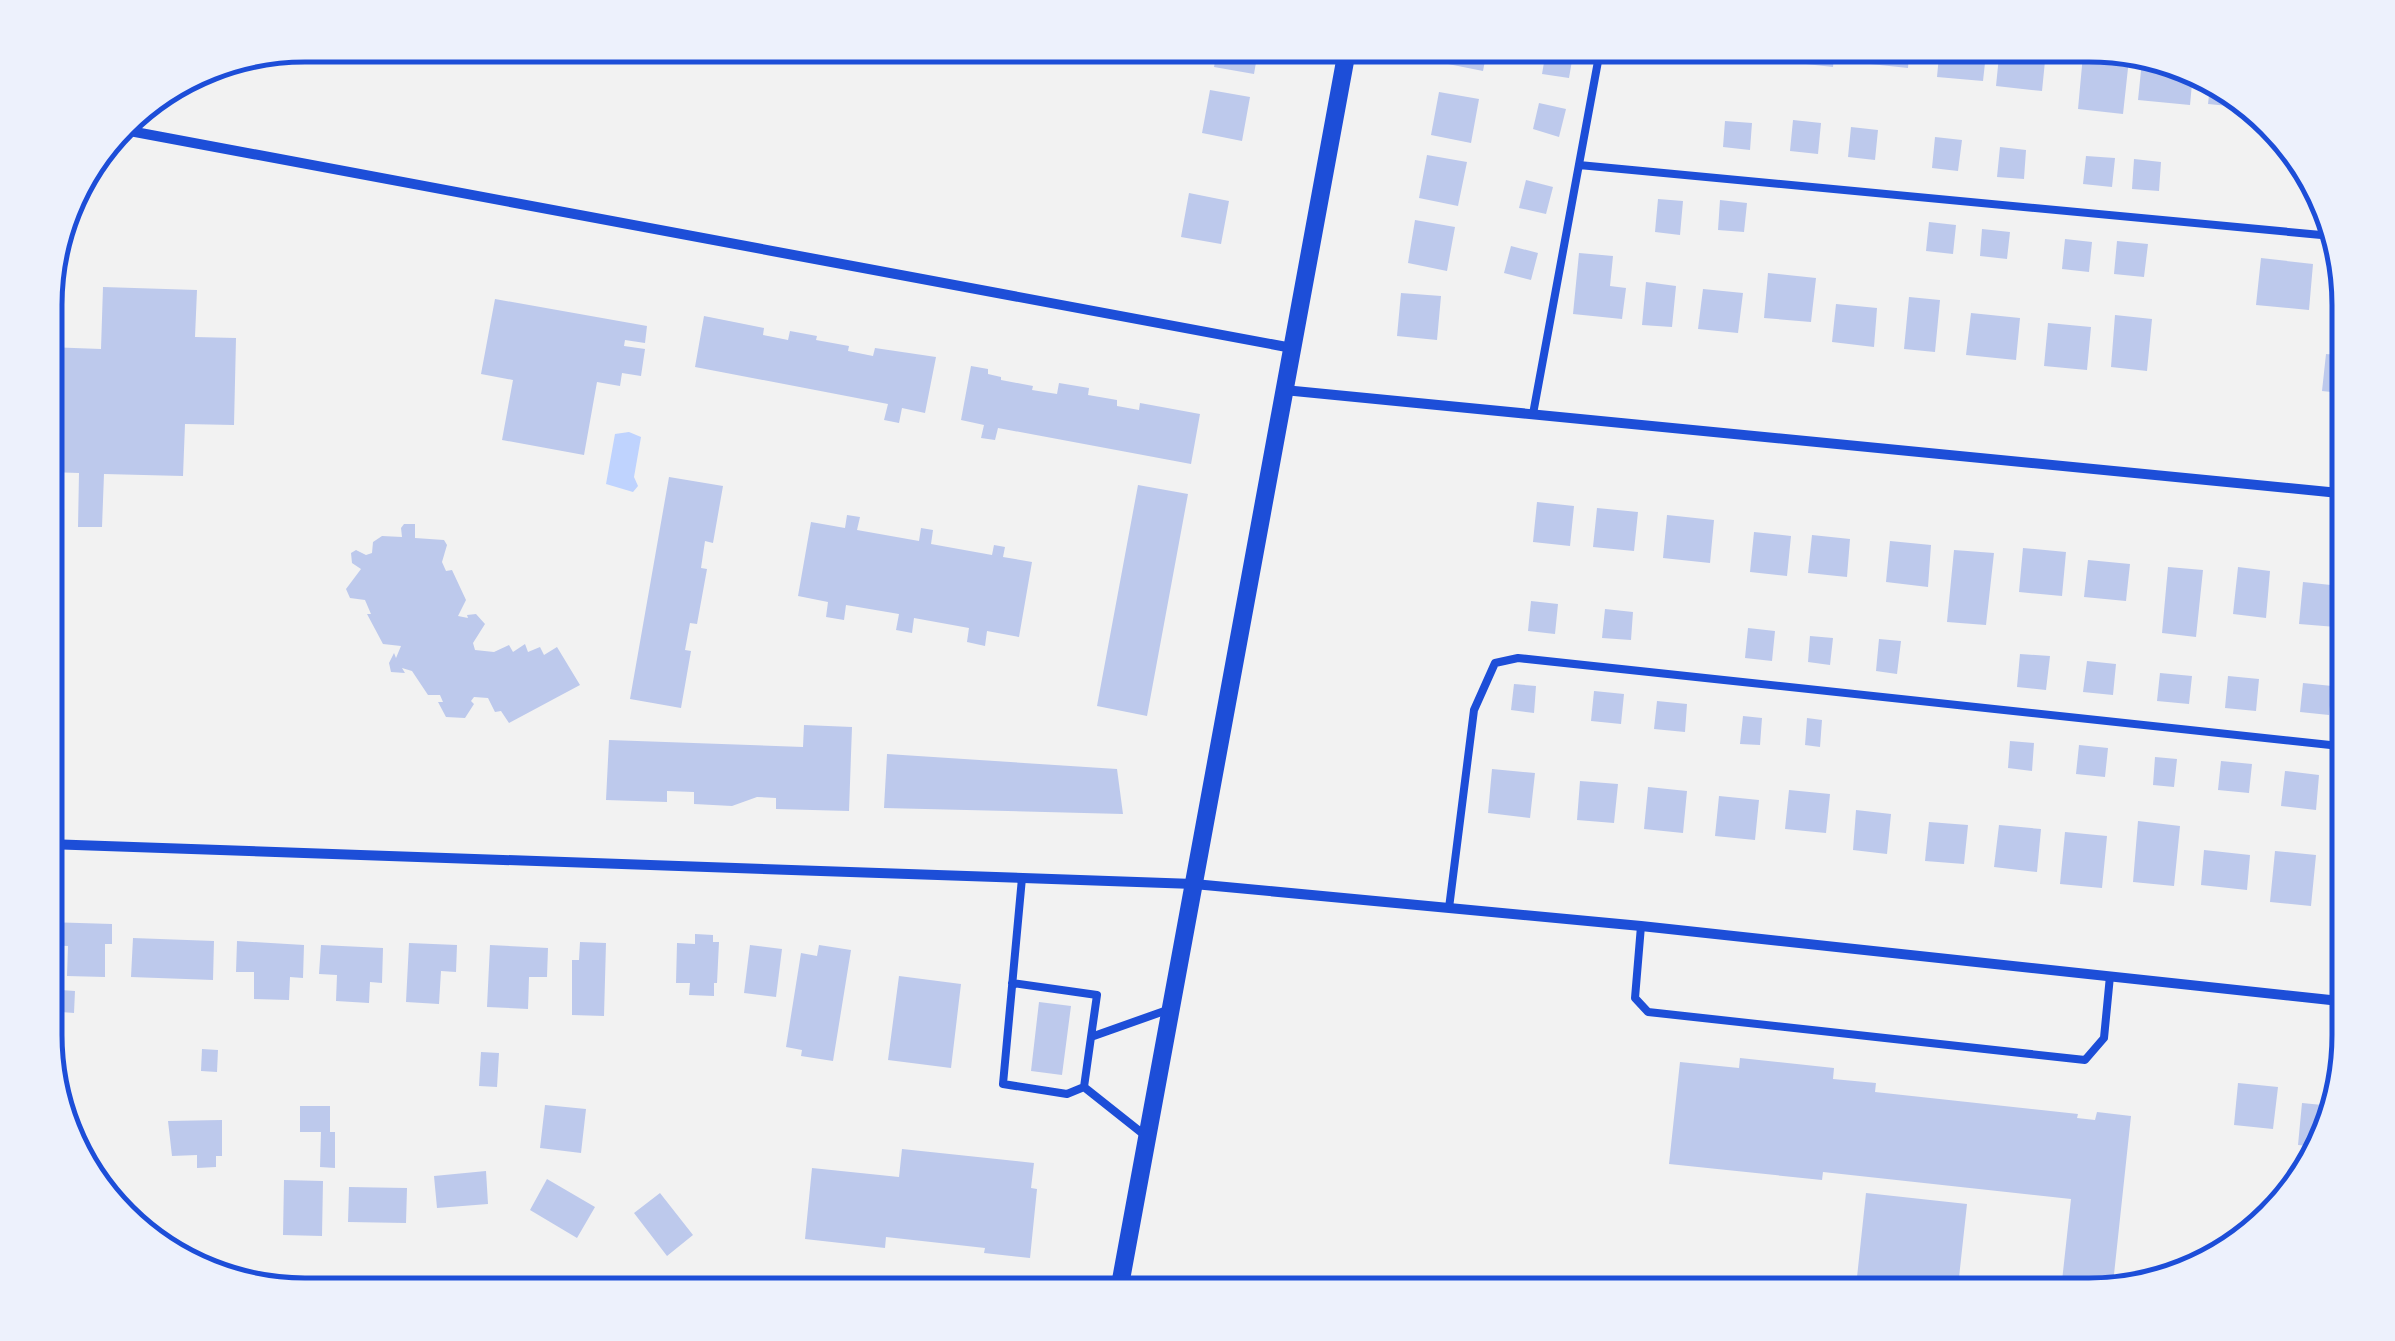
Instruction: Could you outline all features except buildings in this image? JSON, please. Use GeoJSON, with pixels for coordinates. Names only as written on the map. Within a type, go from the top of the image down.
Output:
{"type":"FeatureCollection","features":[{"type":"Feature","properties":{"kind":"street"},"geometry":{"type":"LineString","coordinates":[[1121,1278],[1345,62]]}},
{"type":"Feature","properties":{"kind":"street"},"geometry":{"type":"LineString","coordinates":[[136,132],[1292,348]]}},
{"type":"Feature","properties":{"kind":"street"},"geometry":{"type":"LineString","coordinates":[[1284,390],[2332,492]]}},
{"type":"Feature","properties":{"kind":"street"},"geometry":{"type":"LineString","coordinates":[[62,845],[1194,884],[1642,926],[2332,1000]]}},
{"type":"Feature","properties":{"kind":"lane"},"geometry":{"type":"LineString","coordinates":[[1533,414],[1597,62]]}},
{"type":"Feature","properties":{"kind":"lane"},"geometry":{"type":"LineString","coordinates":[[1579,165],[2322,235]]}},
{"type":"Feature","properties":{"kind":"lane"},"geometry":{"type":"LineString","coordinates":[[1449,908],[1474,710],[1495,664],[1518,658],[2332,745]]}},
{"type":"Feature","properties":{"kind":"lane"},"geometry":{"type":"LineString","coordinates":[[1022,878],[1003,1084],[1067,1094],[1084,1087]]}},
{"type":"Feature","properties":{"kind":"lane"},"geometry":{"type":"LineString","coordinates":[[1642,926],[1634,998],[1648,1012],[2086,1060],[2104,1038],[2110,976]]}},
{"type":"Feature","properties":{"kind":"lane"},"geometry":{"type":"LineString","coordinates":[[1012,983],[1097,996],[1084,1087]]}},
{"type":"Feature","properties":{"kind":"lane"},"geometry":{"type":"LineString","coordinates":[[1091,1036],[1170,1009]]}},
{"type":"Feature","properties":{"kind":"lane"},"geometry":{"type":"LineString","coordinates":[[1084,1087],[1147,1137]]}},
{"type":"Feature","properties":{"kind":"water"},"geometry":{"type":"Polygon","coordinates":[[[629,432],[641,437],[634,477],[638,486],[633,492],[606,484],[615,434],[629,432]]]}}]}
